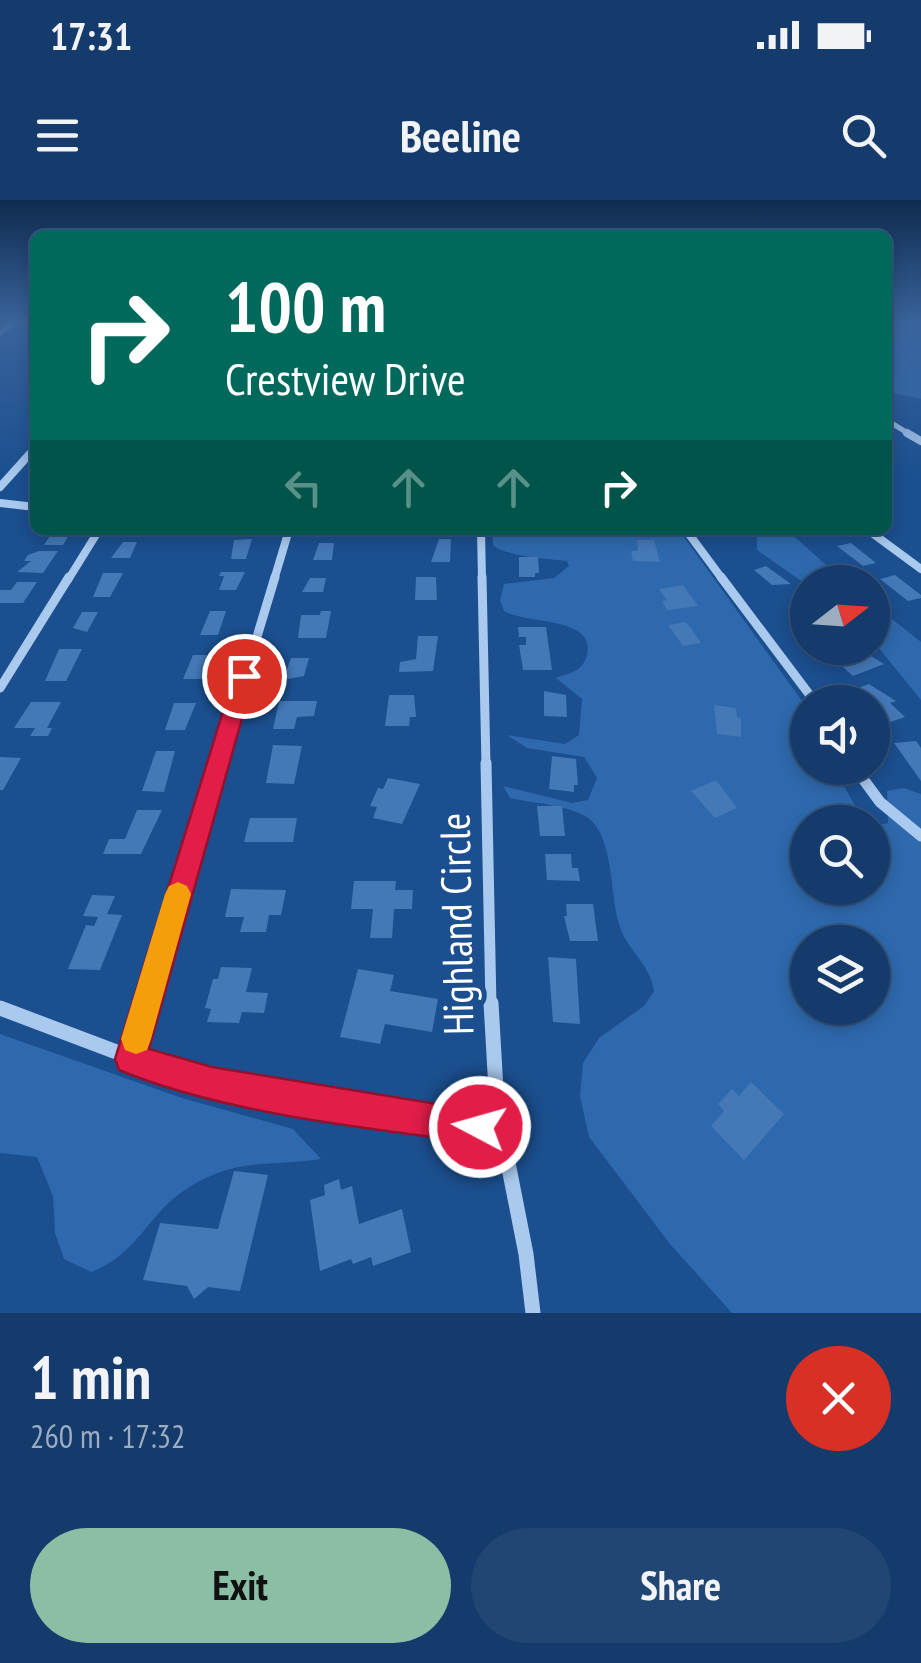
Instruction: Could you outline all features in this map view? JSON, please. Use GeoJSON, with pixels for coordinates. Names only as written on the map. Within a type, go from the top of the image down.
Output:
{"type":"FeatureCollection","features":[{"type":"Feature","properties":{"kind":"street"},"geometry":{"type":"LineString","coordinates":[[892,423],[921,441]]}},
{"type":"Feature","properties":{"kind":"street"},"geometry":{"type":"LineString","coordinates":[[0,487],[30,454]]}},
{"type":"Feature","properties":{"kind":"street"},"geometry":{"type":"LineString","coordinates":[[0,503],[30,506]]}},
{"type":"Feature","properties":{"kind":"street"},"geometry":{"type":"LineString","coordinates":[[0,688],[96,535]]}},
{"type":"Feature","properties":{"kind":"street"},"geometry":{"type":"LineString","coordinates":[[130,1059],[287,535]]}},
{"type":"Feature","properties":{"kind":"street","name":"Highland Circle"},"geometry":{"type":"LineString","coordinates":[[482,535],[497,1126],[526,1251],[532,1313]]}},
{"type":"Feature","properties":{"kind":"street"},"geometry":{"type":"LineString","coordinates":[[690,535],[801,685]]}},
{"type":"Feature","properties":{"kind":"street"},"geometry":{"type":"LineString","coordinates":[[875,535],[921,569]]}},
{"type":"Feature","properties":{"kind":"street"},"geometry":{"type":"LineString","coordinates":[[868,785],[880,802],[921,836]]}},
{"type":"Feature","properties":{"kind":"street"},"geometry":{"type":"LineString","coordinates":[[0,1008],[180,1076],[446,1124],[497,1126]]}},
{"type":"Feature","properties":{"kind":"shaded area"},"geometry":{"type":"Polygon","coordinates":[[[892,373],[921,373],[921,399],[892,393],[892,373]]]}},
{"type":"Feature","properties":{"kind":"shaded area"},"geometry":{"type":"Polygon","coordinates":[[[492,535],[683,535],[790,685],[790,785],[843,785],[855,805],[790,805],[790,905],[890,905],[887,791],[904,788],[921,794],[921,1313],[732,1313],[670,1244],[589,1137],[580,1096],[583,1063],[599,1038],[644,1006],[654,991],[648,972],[619,924],[606,850],[594,824],[568,809],[510,798],[503,786],[572,803],[588,800],[597,778],[584,757],[527,748],[507,735],[565,744],[579,735],[582,699],[556,678],[575,671],[587,655],[587,642],[571,628],[504,611],[500,600],[504,584],[554,578],[569,566],[567,561],[516,554],[493,545],[492,535]]]}},
{"type":"Feature","properties":{"kind":"shaded area"},"geometry":{"type":"Polygon","coordinates":[[[757,535],[793,535],[826,565],[790,565],[790,573],[757,550],[757,535]]]}},
{"type":"Feature","properties":{"kind":"shaded area"},"geometry":{"type":"Polygon","coordinates":[[[890,617],[921,642],[921,700],[890,662],[890,617]]]}},
{"type":"Feature","properties":{"kind":"shaded area"},"geometry":{"type":"Polygon","coordinates":[[[0,1034],[182,1098],[293,1129],[321,1159],[251,1165],[203,1180],[172,1200],[120,1255],[91,1272],[64,1259],[55,1233],[53,1196],[37,1157],[0,1153],[0,1034]]]}},
{"type":"Feature","properties":{"kind":"building"},"geometry":{"type":"Polygon","coordinates":[[[51,535],[69,535],[63,545],[44,545],[51,535]]]}},
{"type":"Feature","properties":{"kind":"building"},"geometry":{"type":"Polygon","coordinates":[[[252,539],[246,559],[231,559],[234,540],[252,539]]]}},
{"type":"Feature","properties":{"kind":"building"},"geometry":{"type":"Polygon","coordinates":[[[439,539],[451,539],[450,562],[431,562],[439,539]]]}},
{"type":"Feature","properties":{"kind":"building"},"geometry":{"type":"Polygon","coordinates":[[[637,540],[654,540],[660,562],[633,561],[631,551],[638,551],[637,540]]]}},
{"type":"Feature","properties":{"kind":"building"},"geometry":{"type":"Polygon","coordinates":[[[123,542],[137,542],[130,558],[111,558],[123,542]]]}},
{"type":"Feature","properties":{"kind":"building"},"geometry":{"type":"Polygon","coordinates":[[[319,543],[334,543],[332,560],[313,560],[319,543]]]}},
{"type":"Feature","properties":{"kind":"building"},"geometry":{"type":"Polygon","coordinates":[[[851,543],[876,563],[862,565],[837,546],[851,543]]]}},
{"type":"Feature","properties":{"kind":"building"},"geometry":{"type":"Polygon","coordinates":[[[58,551],[43,573],[17,572],[31,561],[24,561],[28,555],[58,551]]]}},
{"type":"Feature","properties":{"kind":"building"},"geometry":{"type":"Polygon","coordinates":[[[519,557],[538,557],[539,573],[535,577],[519,577],[519,557]]]}},
{"type":"Feature","properties":{"kind":"building"},"geometry":{"type":"Polygon","coordinates":[[[766,566],[790,584],[772,585],[754,570],[766,566]]]}},
{"type":"Feature","properties":{"kind":"building"},"geometry":{"type":"Polygon","coordinates":[[[221,572],[245,572],[236,590],[219,590],[224,576],[219,576],[221,572]]]}},
{"type":"Feature","properties":{"kind":"building"},"geometry":{"type":"Polygon","coordinates":[[[103,573],[123,573],[110,597],[93,597],[103,573]]]}},
{"type":"Feature","properties":{"kind":"building"},"geometry":{"type":"Polygon","coordinates":[[[895,575],[921,598],[908,601],[890,587],[890,576],[895,575]]]}},
{"type":"Feature","properties":{"kind":"building"},"geometry":{"type":"Polygon","coordinates":[[[416,577],[436,577],[437,600],[415,600],[416,577]]]}},
{"type":"Feature","properties":{"kind":"building"},"geometry":{"type":"Polygon","coordinates":[[[310,578],[326,578],[323,592],[302,592],[310,578]]]}},
{"type":"Feature","properties":{"kind":"building"},"geometry":{"type":"Polygon","coordinates":[[[17,582],[37,582],[23,603],[0,603],[0,590],[11,590],[17,582]]]}},
{"type":"Feature","properties":{"kind":"building"},"geometry":{"type":"Polygon","coordinates":[[[683,585],[698,606],[667,610],[662,601],[667,600],[659,589],[683,585]]]}},
{"type":"Feature","properties":{"kind":"building"},"geometry":{"type":"Polygon","coordinates":[[[210,611],[226,611],[218,635],[200,635],[210,611]]]}},
{"type":"Feature","properties":{"kind":"building"},"geometry":{"type":"Polygon","coordinates":[[[321,611],[331,611],[326,638],[298,638],[301,615],[320,615],[321,611]]]}},
{"type":"Feature","properties":{"kind":"building"},"geometry":{"type":"Polygon","coordinates":[[[82,612],[98,612],[87,632],[73,628],[82,612]]]}},
{"type":"Feature","properties":{"kind":"building"},"geometry":{"type":"Polygon","coordinates":[[[685,622],[701,643],[683,646],[668,625],[685,622]]]}},
{"type":"Feature","properties":{"kind":"building"},"geometry":{"type":"Polygon","coordinates":[[[518,627],[546,627],[552,670],[523,670],[519,645],[526,645],[526,637],[519,637],[518,627]]]}},
{"type":"Feature","properties":{"kind":"building"},"geometry":{"type":"Polygon","coordinates":[[[418,636],[438,636],[433,671],[399,672],[400,662],[416,659],[418,636]]]}},
{"type":"Feature","properties":{"kind":"building"},"geometry":{"type":"Polygon","coordinates":[[[59,649],[82,649],[66,681],[45,681],[59,649]]]}},
{"type":"Feature","properties":{"kind":"building"},"geometry":{"type":"Polygon","coordinates":[[[193,655],[211,655],[202,679],[183,679],[193,655]]]}},
{"type":"Feature","properties":{"kind":"building"},"geometry":{"type":"Polygon","coordinates":[[[291,658],[309,658],[304,676],[283,680],[291,658]]]}},
{"type":"Feature","properties":{"kind":"building"},"geometry":{"type":"Polygon","coordinates":[[[841,665],[881,665],[853,676],[841,665]]]}},
{"type":"Feature","properties":{"kind":"building"},"geometry":{"type":"Polygon","coordinates":[[[544,691],[566,695],[567,717],[544,716],[544,691]]]}},
{"type":"Feature","properties":{"kind":"building"},"geometry":{"type":"Polygon","coordinates":[[[389,695],[414,695],[416,717],[410,717],[409,726],[385,726],[389,695]]]}},
{"type":"Feature","properties":{"kind":"building"},"geometry":{"type":"Polygon","coordinates":[[[279,701],[317,701],[314,716],[297,717],[294,729],[273,729],[279,701]]]}},
{"type":"Feature","properties":{"kind":"building"},"geometry":{"type":"Polygon","coordinates":[[[31,702],[61,702],[47,728],[52,728],[48,736],[30,736],[35,728],[14,728],[31,702]]]}},
{"type":"Feature","properties":{"kind":"building"},"geometry":{"type":"Polygon","coordinates":[[[174,703],[196,703],[185,730],[165,730],[174,703]]]}},
{"type":"Feature","properties":{"kind":"building"},"geometry":{"type":"Polygon","coordinates":[[[890,703],[905,717],[890,722],[890,703]]]}},
{"type":"Feature","properties":{"kind":"building"},"geometry":{"type":"Polygon","coordinates":[[[714,705],[736,708],[737,717],[741,718],[741,737],[717,734],[714,705]]]}},
{"type":"Feature","properties":{"kind":"building"},"geometry":{"type":"Polygon","coordinates":[[[916,741],[921,748],[921,781],[894,743],[916,741]]]}},
{"type":"Feature","properties":{"kind":"building"},"geometry":{"type":"Polygon","coordinates":[[[273,745],[302,746],[294,784],[266,783],[273,745]]]}},
{"type":"Feature","properties":{"kind":"building"},"geometry":{"type":"Polygon","coordinates":[[[156,751],[175,751],[164,792],[142,791],[156,751]]]}},
{"type":"Feature","properties":{"kind":"building"},"geometry":{"type":"Polygon","coordinates":[[[552,756],[576,759],[578,785],[574,785],[574,792],[549,789],[552,756]]]}},
{"type":"Feature","properties":{"kind":"building"},"geometry":{"type":"Polygon","coordinates":[[[0,757],[21,758],[3,790],[0,790],[0,757]]]}},
{"type":"Feature","properties":{"kind":"building"},"geometry":{"type":"Polygon","coordinates":[[[388,778],[420,784],[402,824],[373,818],[377,807],[370,806],[378,788],[383,789],[388,778]]]}},
{"type":"Feature","properties":{"kind":"building"},"geometry":{"type":"Polygon","coordinates":[[[716,780],[737,808],[715,818],[691,791],[716,780]]]}},
{"type":"Feature","properties":{"kind":"building"},"geometry":{"type":"Polygon","coordinates":[[[537,806],[562,806],[565,836],[540,836],[537,806]]]}},
{"type":"Feature","properties":{"kind":"building"},"geometry":{"type":"Polygon","coordinates":[[[137,810],[162,810],[141,854],[103,854],[109,839],[125,839],[137,810]]]}},
{"type":"Feature","properties":{"kind":"building"},"geometry":{"type":"Polygon","coordinates":[[[250,818],[297,818],[293,842],[244,842],[250,818]]]}},
{"type":"Feature","properties":{"kind":"building"},"geometry":{"type":"Polygon","coordinates":[[[545,854],[571,854],[572,868],[578,868],[580,881],[547,880],[545,854]]]}},
{"type":"Feature","properties":{"kind":"building"},"geometry":{"type":"Polygon","coordinates":[[[354,881],[396,881],[395,890],[413,890],[412,909],[394,909],[392,938],[370,938],[373,909],[351,909],[354,881]]]}},
{"type":"Feature","properties":{"kind":"building"},"geometry":{"type":"Polygon","coordinates":[[[231,889],[286,890],[281,915],[269,915],[266,932],[240,932],[244,917],[225,917],[231,889]]]}},
{"type":"Feature","properties":{"kind":"building"},"geometry":{"type":"Polygon","coordinates":[[[92,895],[115,896],[107,914],[122,915],[100,970],[68,969],[86,925],[94,926],[98,917],[83,916],[92,895]]]}},
{"type":"Feature","properties":{"kind":"building"},"geometry":{"type":"Polygon","coordinates":[[[566,904],[593,904],[598,941],[570,941],[564,916],[566,904]]]}},
{"type":"Feature","properties":{"kind":"building"},"geometry":{"type":"Polygon","coordinates":[[[548,957],[576,959],[580,1024],[553,1022],[548,957]]]}},
{"type":"Feature","properties":{"kind":"building"},"geometry":{"type":"Polygon","coordinates":[[[221,967],[252,968],[246,992],[268,993],[264,1013],[242,1012],[239,1023],[207,1022],[211,1009],[205,1008],[213,979],[218,979],[221,967]]]}},
{"type":"Feature","properties":{"kind":"building"},"geometry":{"type":"Polygon","coordinates":[[[358,969],[394,975],[390,991],[438,999],[432,1032],[385,1024],[380,1044],[340,1037],[358,969]]]}},
{"type":"Feature","properties":{"kind":"building"},"geometry":{"type":"Polygon","coordinates":[[[751,1082],[784,1114],[744,1160],[711,1126],[724,1111],[718,1104],[732,1089],[739,1096],[751,1082]]]}},
{"type":"Feature","properties":{"kind":"building"},"geometry":{"type":"Polygon","coordinates":[[[234,1171],[268,1175],[240,1291],[208,1287],[194,1299],[187,1286],[143,1280],[160,1223],[218,1229],[234,1171]]]}},
{"type":"Feature","properties":{"kind":"building"},"geometry":{"type":"Polygon","coordinates":[[[339,1179],[341,1190],[352,1186],[359,1224],[402,1209],[411,1252],[373,1266],[371,1257],[353,1264],[351,1259],[320,1271],[310,1200],[325,1195],[324,1185],[339,1179]]]}},
{"type":"Feature","properties":{"kind":"slow traffic"},"geometry":{"type":"LineString","coordinates":[[136,1039],[178,894]]}},
{"type":"Feature","properties":{"kind":"route"},"geometry":{"type":"LineString","coordinates":[[244,676],[130,1059],[212,1083],[480,1127]]}}]}
